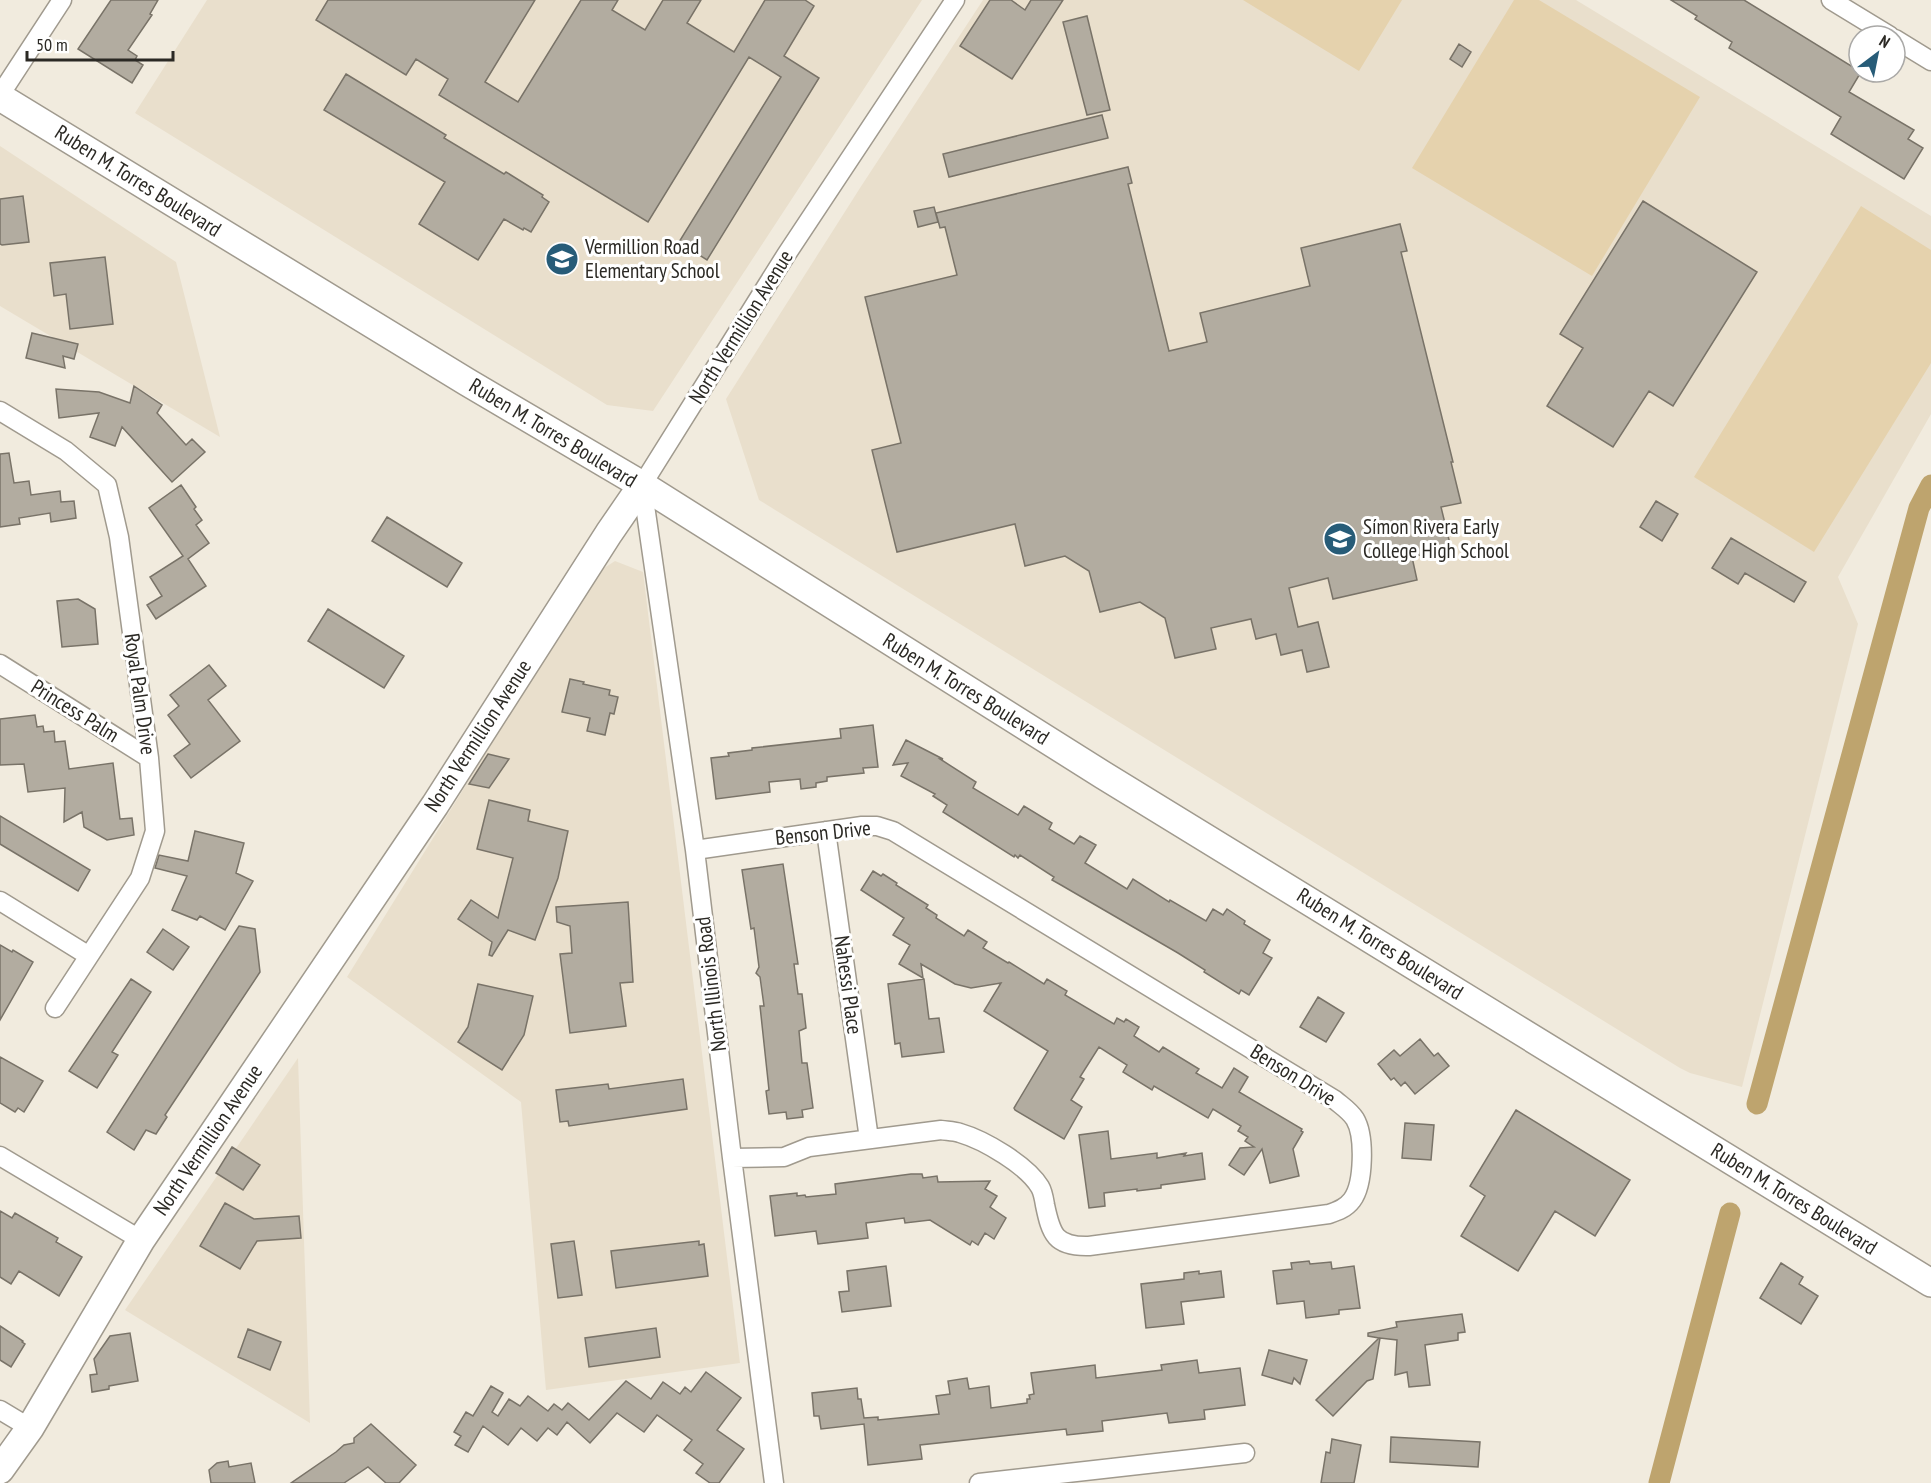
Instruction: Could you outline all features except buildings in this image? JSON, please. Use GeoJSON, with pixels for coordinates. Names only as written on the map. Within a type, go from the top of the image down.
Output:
{"type":"FeatureCollection","features":[{"type":"Feature","properties":{"kind":"main road","name":"Ruben M. Torres Boulevard"},"geometry":{"type":"LineString","coordinates":[[0,96],[467,382],[642,485],[1103,775],[1931,1283]]}},
{"type":"Feature","properties":{"kind":"main road","name":"North Vermillion Avenue"},"geometry":{"type":"LineString","coordinates":[[0,1470],[30,1428],[141,1240],[435,805],[642,485]]}},
{"type":"Feature","properties":{"kind":"street"},"geometry":{"type":"LineString","coordinates":[[0,96],[62,0]]}},
{"type":"Feature","properties":{"kind":"street","name":"North Vermillion Avenue"},"geometry":{"type":"LineString","coordinates":[[642,485],[786,255],[955,0]]}},
{"type":"Feature","properties":{"kind":"street"},"geometry":{"type":"LineString","coordinates":[[1831,0],[1870,24]]}},
{"type":"Feature","properties":{"kind":"street"},"geometry":{"type":"LineString","coordinates":[[1907,46],[1931,61]]}},
{"type":"Feature","properties":{"kind":"street","name":"Royal Palm Drive"},"geometry":{"type":"LineString","coordinates":[[0,411],[66,451],[107,485],[119,537],[149,758],[155,831],[140,878],[56,1008]]}},
{"type":"Feature","properties":{"kind":"street","name":"North Illinois Road"},"geometry":{"type":"LineString","coordinates":[[642,485],[695,850],[774,1483]]}},
{"type":"Feature","properties":{"kind":"street","name":"Princess Palm"},"geometry":{"type":"LineString","coordinates":[[0,664],[149,758]]}},
{"type":"Feature","properties":{"kind":"street","name":"Benson Drive"},"geometry":{"type":"LineString","coordinates":[[695,850],[862,826],[878,826],[893,831],[1335,1100],[1351,1112],[1357,1121],[1361,1136],[1362,1169],[1353,1199],[1343,1209],[1329,1214],[1089,1246],[1074,1246],[1061,1242],[1052,1232],[1041,1189],[1032,1177],[986,1144],[959,1132],[941,1130],[809,1147],[784,1157],[732,1158]]}},
{"type":"Feature","properties":{"kind":"street","name":"Nahessi Place"},"geometry":{"type":"LineString","coordinates":[[826,831],[869,1139]]}},
{"type":"Feature","properties":{"kind":"street"},"geometry":{"type":"LineString","coordinates":[[0,901],[89,956]]}},
{"type":"Feature","properties":{"kind":"street"},"geometry":{"type":"LineString","coordinates":[[0,1156],[141,1240]]}},
{"type":"Feature","properties":{"kind":"street"},"geometry":{"type":"LineString","coordinates":[[0,1410],[30,1428]]}},
{"type":"Feature","properties":{"kind":"street"},"geometry":{"type":"LineString","coordinates":[[979,1483],[1245,1453]]}},
{"type":"Feature","properties":{"kind":"shaded area","name":"Vermillion Road Elementary School"},"geometry":{"type":"Polygon","coordinates":[[[207,0],[922,0],[653,411],[607,405],[135,113],[207,0]]]}},
{"type":"Feature","properties":{"kind":"shaded area","name":"Símon Rivera Early College High School"},"geometry":{"type":"Polygon","coordinates":[[[983,0],[1576,0],[1931,216],[1931,414],[1838,577],[1858,624],[1742,1087],[1690,1073],[1680,1068],[759,500],[726,399],[983,0]]]}},
{"type":"Feature","properties":{"kind":"shaded area"},"geometry":{"type":"Polygon","coordinates":[[[1243,0],[1402,0],[1359,71],[1243,0]]]}},
{"type":"Feature","properties":{"kind":"shaded area"},"geometry":{"type":"Polygon","coordinates":[[[1514,0],[1539,0],[1700,97],[1592,276],[1412,168],[1514,0]]]}},
{"type":"Feature","properties":{"kind":"shaded area"},"geometry":{"type":"Polygon","coordinates":[[[0,146],[176,262],[220,437],[0,306],[0,146]]]}},
{"type":"Feature","properties":{"kind":"shaded area"},"geometry":{"type":"Polygon","coordinates":[[[1861,206],[1931,250],[1931,363],[1814,552],[1694,477],[1861,206]]]}},
{"type":"Feature","properties":{"kind":"shaded area"},"geometry":{"type":"Polygon","coordinates":[[[615,561],[643,572],[740,1363],[546,1390],[521,1102],[347,977],[598,572],[615,561]]]}},
{"type":"Feature","properties":{"kind":"shaded area"},"geometry":{"type":"Polygon","coordinates":[[[298,1058],[310,1423],[125,1310],[298,1058]]]}},
{"type":"Feature","properties":{"kind":"waterway"},"geometry":{"type":"LineString","coordinates":[[1757,1104],[1919,508],[1931,485]]}},
{"type":"Feature","properties":{"kind":"waterway"},"geometry":{"type":"LineString","coordinates":[[1659,1483],[1730,1213]]}},
{"type":"Feature","properties":{"kind":"place","name":"Vermillion Road Elementary School"},"geometry":{"type":"Point","coordinates":[562,259]}},
{"type":"Feature","properties":{"kind":"place","name":"Símon Rivera Early College High School"},"geometry":{"type":"Point","coordinates":[1340,539]}}]}
